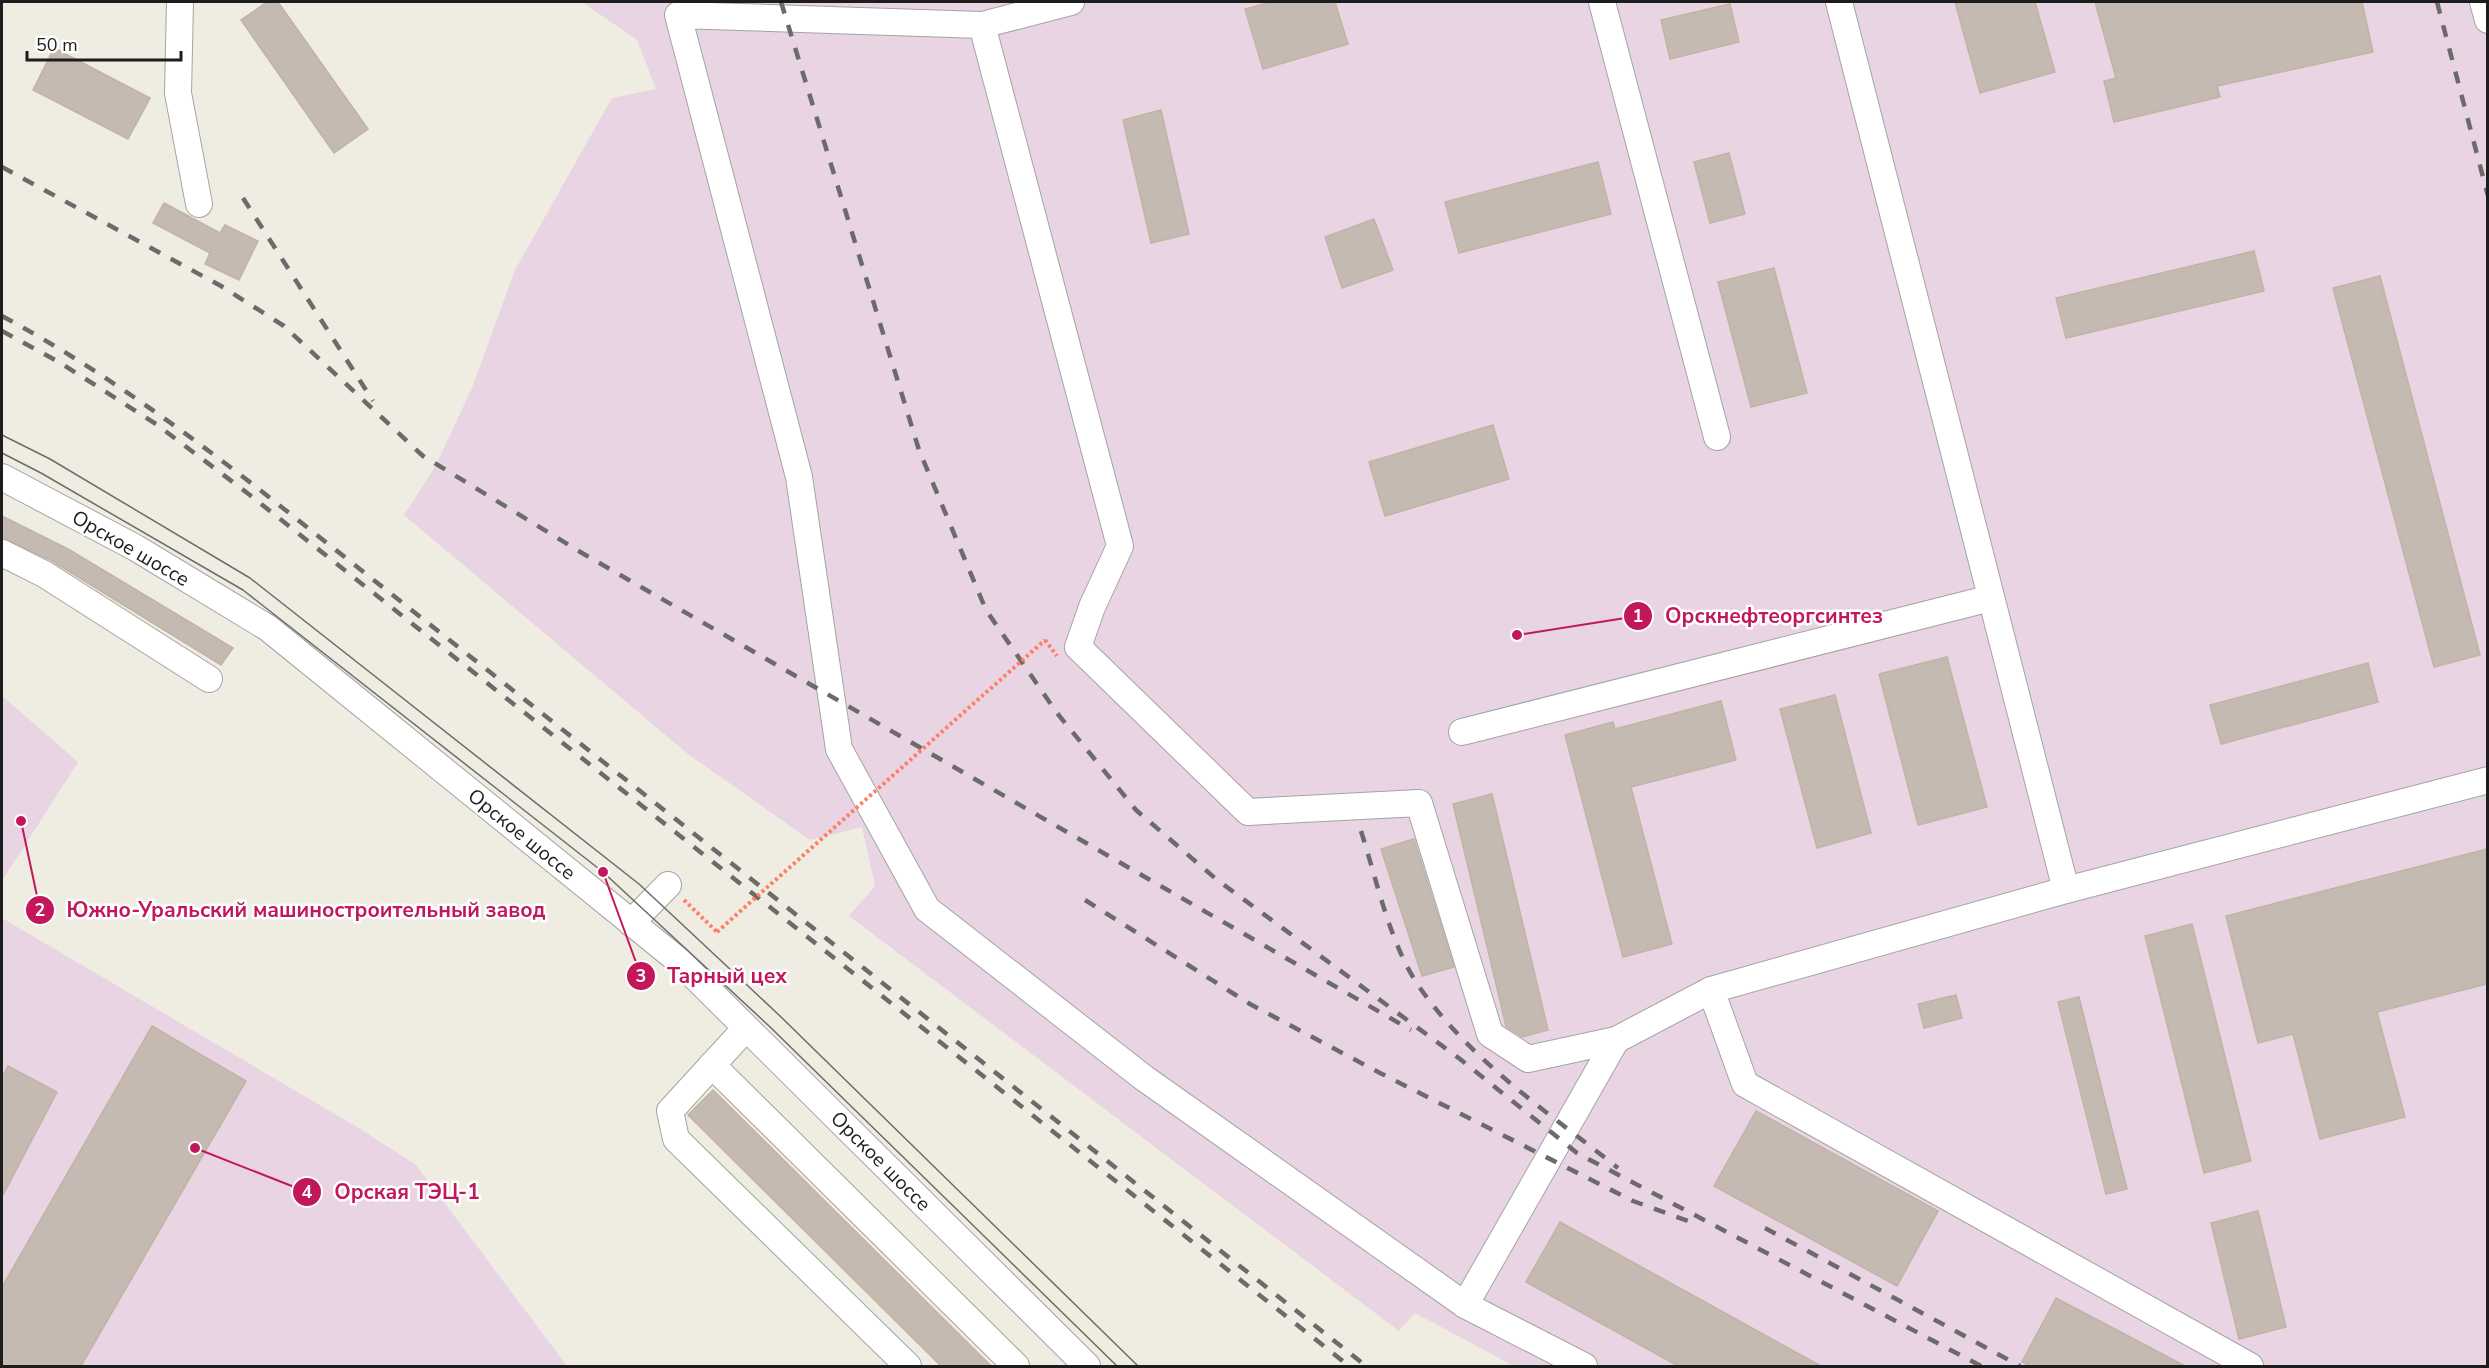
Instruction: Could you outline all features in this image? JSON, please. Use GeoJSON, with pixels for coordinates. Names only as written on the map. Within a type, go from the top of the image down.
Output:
{"type":"FeatureCollection","features":[{"type":"Feature","properties":{"kind":"street"},"geometry":{"type":"LineString","coordinates":[[180,2],[178,93],[199,204]]}},
{"type":"Feature","properties":{"kind":"street"},"geometry":{"type":"LineString","coordinates":[[1071,2],[982,25],[678,15],[799,477],[839,749],[927,909],[1144,1077],[1465,1305],[1584,1366]]}},
{"type":"Feature","properties":{"kind":"street"},"geometry":{"type":"LineString","coordinates":[[1602,2],[1717,437]]}},
{"type":"Feature","properties":{"kind":"street"},"geometry":{"type":"LineString","coordinates":[[1839,2],[2066,890]]}},
{"type":"Feature","properties":{"kind":"street"},"geometry":{"type":"LineString","coordinates":[[2482,2],[2487,21]]}},
{"type":"Feature","properties":{"kind":"street"},"geometry":{"type":"LineString","coordinates":[[982,25],[1120,546],[1092,607],[1078,646],[1248,812],[1419,802],[1490,1034],[1528,1059],[1616,1040],[1711,990],[2066,890],[2487,780]]}},
{"type":"Feature","properties":{"kind":"street","name":"Орское шоссе"},"geometry":{"type":"LineString","coordinates":[[2,477],[136,548],[268,628],[679,961],[1087,1366]]}},
{"type":"Feature","properties":{"kind":"street"},"geometry":{"type":"LineString","coordinates":[[2,554],[44,574],[209,679]]}},
{"type":"Feature","properties":{"kind":"street"},"geometry":{"type":"LineString","coordinates":[[1462,732],[1991,598]]}},
{"type":"Feature","properties":{"kind":"street"},"geometry":{"type":"LineString","coordinates":[[631,922],[669,885]]}},
{"type":"Feature","properties":{"kind":"street"},"geometry":{"type":"LineString","coordinates":[[1711,990],[1745,1084],[2250,1366]]}},
{"type":"Feature","properties":{"kind":"street"},"geometry":{"type":"LineString","coordinates":[[746,1028],[670,1111],[676,1139],[908,1366]]}},
{"type":"Feature","properties":{"kind":"street"},"geometry":{"type":"LineString","coordinates":[[1465,1305],[1616,1040]]}},
{"type":"Feature","properties":{"kind":"street"},"geometry":{"type":"LineString","coordinates":[[712,1065],[1016,1366]]}},
{"type":"Feature","properties":{"kind":"path"},"geometry":{"type":"LineString","coordinates":[[669,885],[717,932],[1046,639]]}},
{"type":"Feature","properties":{"kind":"shaded area"},"geometry":{"type":"Polygon","coordinates":[[[582,2],[2487,2],[2487,1366],[1514,1366],[1415,1313],[1399,1331],[849,916],[875,886],[862,827],[810,840],[688,754],[404,515],[435,467],[472,388],[515,270],[612,98],[656,89],[637,40],[582,2]]]}},
{"type":"Feature","properties":{"kind":"shaded area"},"geometry":{"type":"Polygon","coordinates":[[[2,696],[78,762],[2,881],[2,696]]]}},
{"type":"Feature","properties":{"kind":"shaded area"},"geometry":{"type":"Polygon","coordinates":[[[2,918],[362,1130],[416,1165],[567,1366],[2,1366],[2,918]]]}},
{"type":"Feature","properties":{"kind":"building"},"geometry":{"type":"Polygon","coordinates":[[[267,2],[278,2],[368,129],[334,153],[241,20],[267,2]]]}},
{"type":"Feature","properties":{"kind":"building"},"geometry":{"type":"Polygon","coordinates":[[[1272,2],[1335,2],[1348,44],[1263,69],[1245,9],[1272,2]]]}},
{"type":"Feature","properties":{"kind":"building"},"geometry":{"type":"Polygon","coordinates":[[[1955,2],[2035,2],[2055,72],[1980,93],[1955,2]]]}},
{"type":"Feature","properties":{"kind":"building"},"geometry":{"type":"Polygon","coordinates":[[[2095,2],[2362,2],[2373,52],[2217,86],[2220,97],[2114,122],[2104,81],[2116,78],[2095,2]]]}},
{"type":"Feature","properties":{"kind":"building"},"geometry":{"type":"Polygon","coordinates":[[[1730,4],[1739,42],[1670,59],[1661,20],[1730,4]]]}},
{"type":"Feature","properties":{"kind":"building"},"geometry":{"type":"Polygon","coordinates":[[[54,48],[150,98],[128,139],[33,90],[54,48]]]}},
{"type":"Feature","properties":{"kind":"building"},"geometry":{"type":"Polygon","coordinates":[[[1161,110],[1189,234],[1151,243],[1123,120],[1161,110]]]}},
{"type":"Feature","properties":{"kind":"building"},"geometry":{"type":"Polygon","coordinates":[[[1729,153],[1745,214],[1710,223],[1694,162],[1729,153]]]}},
{"type":"Feature","properties":{"kind":"building"},"geometry":{"type":"Polygon","coordinates":[[[1598,162],[1611,214],[1459,253],[1445,202],[1598,162]]]}},
{"type":"Feature","properties":{"kind":"building"},"geometry":{"type":"Polygon","coordinates":[[[164,203],[220,233],[225,225],[258,241],[239,280],[205,264],[210,253],[153,223],[164,203]]]}},
{"type":"Feature","properties":{"kind":"building"},"geometry":{"type":"Polygon","coordinates":[[[1374,219],[1393,270],[1342,288],[1325,237],[1374,219]]]}},
{"type":"Feature","properties":{"kind":"building"},"geometry":{"type":"Polygon","coordinates":[[[2254,251],[2264,291],[2066,338],[2056,298],[2254,251]]]}},
{"type":"Feature","properties":{"kind":"building"},"geometry":{"type":"Polygon","coordinates":[[[1774,268],[1807,393],[1751,407],[1718,282],[1774,268]]]}},
{"type":"Feature","properties":{"kind":"building"},"geometry":{"type":"Polygon","coordinates":[[[2380,276],[2480,655],[2434,667],[2333,288],[2380,276]]]}},
{"type":"Feature","properties":{"kind":"building"},"geometry":{"type":"Polygon","coordinates":[[[1493,425],[1509,479],[1385,516],[1369,462],[1493,425]]]}},
{"type":"Feature","properties":{"kind":"building"},"geometry":{"type":"Polygon","coordinates":[[[2,516],[68,549],[233,648],[221,665],[52,561],[2,538],[2,516]]]}},
{"type":"Feature","properties":{"kind":"building"},"geometry":{"type":"Polygon","coordinates":[[[1947,657],[1987,807],[1918,825],[1879,674],[1947,657]]]}},
{"type":"Feature","properties":{"kind":"building"},"geometry":{"type":"Polygon","coordinates":[[[2368,663],[2378,702],[2221,744],[2210,705],[2368,663]]]}},
{"type":"Feature","properties":{"kind":"building"},"geometry":{"type":"Polygon","coordinates":[[[1835,695],[1871,833],[1817,848],[1780,709],[1835,695]]]}},
{"type":"Feature","properties":{"kind":"building"},"geometry":{"type":"Polygon","coordinates":[[[1721,701],[1736,760],[1631,787],[1672,944],[1623,957],[1565,735],[1613,722],[1615,729],[1721,701]]]}},
{"type":"Feature","properties":{"kind":"building"},"geometry":{"type":"Polygon","coordinates":[[[1492,794],[1548,1030],[1522,1037],[1506,1026],[1453,804],[1492,794]]]}},
{"type":"Feature","properties":{"kind":"building"},"geometry":{"type":"Polygon","coordinates":[[[1414,839],[1454,967],[1422,976],[1381,849],[1414,839]]]}},
{"type":"Feature","properties":{"kind":"building"},"geometry":{"type":"Polygon","coordinates":[[[2487,849],[2487,984],[2377,1012],[2405,1117],[2320,1139],[2293,1034],[2258,1043],[2226,916],[2487,849]]]}},
{"type":"Feature","properties":{"kind":"building"},"geometry":{"type":"Polygon","coordinates":[[[2192,924],[2251,1161],[2204,1173],[2145,936],[2192,924]]]}},
{"type":"Feature","properties":{"kind":"building"},"geometry":{"type":"Polygon","coordinates":[[[1956,995],[1962,1018],[1924,1028],[1918,1004],[1956,995]]]}},
{"type":"Feature","properties":{"kind":"building"},"geometry":{"type":"Polygon","coordinates":[[[2079,997],[2127,1189],[2106,1194],[2058,1002],[2079,997]]]}},
{"type":"Feature","properties":{"kind":"building"},"geometry":{"type":"Polygon","coordinates":[[[152,1026],[246,1081],[81,1366],[2,1366],[2,1287],[152,1026]]]}},
{"type":"Feature","properties":{"kind":"building"},"geometry":{"type":"Polygon","coordinates":[[[8,1066],[57,1092],[2,1197],[2,1078],[8,1066]]]}},
{"type":"Feature","properties":{"kind":"building"},"geometry":{"type":"Polygon","coordinates":[[[713,1090],[991,1366],[941,1366],[688,1115],[713,1090]]]}},
{"type":"Feature","properties":{"kind":"building"},"geometry":{"type":"Polygon","coordinates":[[[1756,1111],[1938,1211],[1897,1286],[1714,1186],[1756,1111]]]}},
{"type":"Feature","properties":{"kind":"building"},"geometry":{"type":"Polygon","coordinates":[[[2258,1211],[2286,1327],[2239,1339],[2211,1223],[2258,1211]]]}},
{"type":"Feature","properties":{"kind":"building"},"geometry":{"type":"Polygon","coordinates":[[[1560,1222],[1821,1366],[1678,1366],[1526,1282],[1560,1222]]]}},
{"type":"Feature","properties":{"kind":"building"},"geometry":{"type":"Polygon","coordinates":[[[2056,1298],[2185,1366],[2030,1366],[2022,1362],[2056,1298]]]}},
{"type":"Feature","properties":{"kind":"tram line"},"geometry":{"type":"LineString","coordinates":[[2,435],[50,459],[250,578],[639,884],[780,1016],[1138,1366]]}},
{"type":"Feature","properties":{"kind":"tram line"},"geometry":{"type":"LineString","coordinates":[[2,453],[41,473],[243,590],[603,872],[768,1025],[1117,1366]]}},
{"type":"Feature","properties":{"kind":"railway"},"geometry":{"type":"LineString","coordinates":[[781,2],[919,450],[986,610],[1057,713],[1136,810],[1216,879],[1460,1059],[1577,1153],[1981,1366]]}},
{"type":"Feature","properties":{"kind":"railway"},"geometry":{"type":"LineString","coordinates":[[2437,2],[2488,196]]}},
{"type":"Feature","properties":{"kind":"railway"},"geometry":{"type":"LineString","coordinates":[[2,167],[221,286],[284,326],[423,456],[582,553],[1411,1030]]}},
{"type":"Feature","properties":{"kind":"railway"},"geometry":{"type":"LineString","coordinates":[[243,198],[373,401]]}},
{"type":"Feature","properties":{"kind":"railway"},"geometry":{"type":"LineString","coordinates":[[2,316],[68,354],[132,396],[255,486],[1366,1366]]}},
{"type":"Feature","properties":{"kind":"railway"},"geometry":{"type":"LineString","coordinates":[[2,331],[59,362],[156,424],[246,492],[1349,1366]]}},
{"type":"Feature","properties":{"kind":"railway"},"geometry":{"type":"LineString","coordinates":[[1361,831],[1392,933],[1420,988],[1463,1040],[1487,1063],[1618,1168]]}},
{"type":"Feature","properties":{"kind":"railway"},"geometry":{"type":"LineString","coordinates":[[1085,900],[1250,1004],[1380,1073],[1633,1201],[1699,1225]]}},
{"type":"Feature","properties":{"kind":"railway"},"geometry":{"type":"LineString","coordinates":[[1765,1228],[2020,1366]]}},
{"type":"Feature","properties":{"kind":"place","name":"Орскнефтеоргсинтез"},"geometry":{"type":"Point","coordinates":[1517,635]}},
{"type":"Feature","properties":{"kind":"place","name":"Южно-Уральский машиностроительный завод"},"geometry":{"type":"Point","coordinates":[21,821]}},
{"type":"Feature","properties":{"kind":"place","name":"Тарный цех"},"geometry":{"type":"Point","coordinates":[603,872]}},
{"type":"Feature","properties":{"kind":"place","name":"Орская ТЭЦ-1"},"geometry":{"type":"Point","coordinates":[195,1148]}}]}
